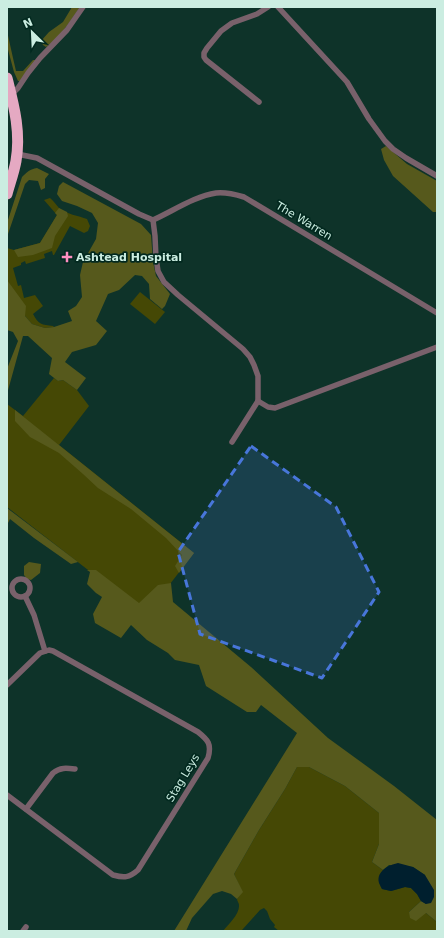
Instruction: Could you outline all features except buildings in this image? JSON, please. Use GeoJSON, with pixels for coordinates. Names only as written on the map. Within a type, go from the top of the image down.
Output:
{"type":"FeatureCollection","features":[{"type":"Feature","properties":{"kind":"highway"},"geometry":{"type":"LineString","coordinates":[[7,78],[17,119],[18,139],[14,171],[8,189]]}},
{"type":"Feature","properties":{"kind":"street"},"geometry":{"type":"LineString","coordinates":[[10,92],[15,91],[18,88],[40,58],[67,30],[83,7]]}},
{"type":"Feature","properties":{"kind":"street"},"geometry":{"type":"LineString","coordinates":[[259,102],[206,60],[204,53],[221,31],[232,24],[257,14],[268,7]]}},
{"type":"Feature","properties":{"kind":"street"},"geometry":{"type":"LineString","coordinates":[[278,7],[347,82],[369,119],[385,141],[406,158],[437,176]]}},
{"type":"Feature","properties":{"kind":"street"},"geometry":{"type":"LineString","coordinates":[[17,154],[37,158],[139,214],[153,220],[158,271],[164,282],[243,349],[250,357],[258,376],[258,402],[232,442]]}},
{"type":"Feature","properties":{"kind":"street","name":"The Warren"},"geometry":{"type":"LineString","coordinates":[[153,220],[199,198],[216,193],[229,193],[244,196],[437,313]]}},
{"type":"Feature","properties":{"kind":"street"},"geometry":{"type":"LineString","coordinates":[[258,402],[268,407],[275,408],[437,347]]}},
{"type":"Feature","properties":{"kind":"street"},"geometry":{"type":"LineString","coordinates":[[7,685],[36,656],[44,651],[34,615],[25,596]]}},
{"type":"Feature","properties":{"kind":"street","name":"Stag Leys"},"geometry":{"type":"LineString","coordinates":[[7,795],[113,875],[124,878],[138,870],[208,758],[210,751],[210,745],[207,740],[198,732],[56,652],[49,650],[44,651]]}},
{"type":"Feature","properties":{"kind":"street"},"geometry":{"type":"LineString","coordinates":[[26,809],[57,769],[75,769]]}},
{"type":"Feature","properties":{"kind":"highlighted area"},"geometry":{"type":"Polygon","coordinates":[[[251,446],[336,507],[379,592],[322,678],[200,634],[178,552],[251,446]]]}},
{"type":"Feature","properties":{"kind":"shaded area"},"geometry":{"type":"Polygon","coordinates":[[[72,7],[80,7],[56,39],[46,47],[43,45],[41,41],[49,32],[63,22],[72,7]]]}},
{"type":"Feature","properties":{"kind":"shaded area"},"geometry":{"type":"Polygon","coordinates":[[[7,31],[16,71],[23,71],[33,60],[36,60],[20,81],[18,81],[14,72],[7,46],[7,31]]]}},
{"type":"Feature","properties":{"kind":"shaded area"},"geometry":{"type":"Polygon","coordinates":[[[386,146],[407,164],[437,181],[437,212],[433,212],[393,176],[384,160],[381,149],[386,146]]]}},
{"type":"Feature","properties":{"kind":"shaded area"},"geometry":{"type":"Polygon","coordinates":[[[37,168],[49,174],[45,179],[45,188],[41,190],[38,181],[29,180],[25,184],[7,237],[7,223],[22,177],[32,169],[37,168]]]}},
{"type":"Feature","properties":{"kind":"shaded area"},"geometry":{"type":"Polygon","coordinates":[[[63,182],[141,224],[151,235],[153,262],[156,276],[170,294],[165,306],[162,309],[150,299],[149,284],[142,276],[135,275],[119,290],[108,294],[96,321],[107,331],[96,345],[72,352],[65,362],[86,378],[77,390],[63,380],[58,381],[49,374],[52,358],[28,336],[23,336],[7,394],[7,369],[18,341],[13,332],[7,330],[7,280],[26,306],[25,316],[32,324],[45,328],[54,327],[72,321],[68,311],[76,306],[82,297],[80,275],[83,262],[96,239],[98,223],[92,213],[62,201],[57,194],[59,186],[63,182]]]}},
{"type":"Feature","properties":{"kind":"shaded area"},"geometry":{"type":"Polygon","coordinates":[[[50,198],[62,210],[87,219],[90,226],[88,231],[84,233],[70,226],[54,255],[52,251],[44,254],[45,258],[26,264],[25,261],[21,263],[21,265],[13,268],[18,286],[21,285],[24,298],[35,295],[43,306],[33,314],[37,320],[41,323],[54,327],[45,328],[32,324],[25,316],[7,280],[7,248],[14,250],[40,243],[57,215],[44,200],[50,198]]]}},
{"type":"Feature","properties":{"kind":"shaded area"},"geometry":{"type":"Polygon","coordinates":[[[59,208],[67,212],[68,216],[55,236],[52,248],[33,255],[18,257],[14,250],[40,243],[57,215],[55,213],[59,208]]]}},
{"type":"Feature","properties":{"kind":"shaded area"},"geometry":{"type":"Polygon","coordinates":[[[140,292],[165,312],[155,324],[130,304],[140,292]]]}},
{"type":"Feature","properties":{"kind":"shaded area"},"geometry":{"type":"Polygon","coordinates":[[[54,378],[58,381],[63,380],[77,390],[89,406],[59,445],[194,553],[146,615],[7,507],[7,404],[23,416],[54,378]]]}},
{"type":"Feature","properties":{"kind":"shaded area"},"geometry":{"type":"Polygon","coordinates":[[[15,410],[194,553],[179,573],[175,566],[182,555],[166,538],[131,509],[98,488],[59,453],[30,437],[15,421],[15,410]]]}},
{"type":"Feature","properties":{"kind":"shaded area"},"geometry":{"type":"Polygon","coordinates":[[[7,508],[78,562],[71,564],[10,519],[7,525],[7,508]]]}},
{"type":"Feature","properties":{"kind":"shaded area"},"geometry":{"type":"Polygon","coordinates":[[[29,562],[41,564],[40,573],[31,580],[27,579],[24,575],[24,566],[29,562]]]}},
{"type":"Feature","properties":{"kind":"shaded area"},"geometry":{"type":"Polygon","coordinates":[[[87,570],[96,570],[139,603],[158,585],[171,583],[173,602],[251,667],[328,738],[394,786],[437,820],[437,922],[426,913],[416,921],[410,918],[409,912],[421,901],[426,904],[425,875],[413,867],[389,865],[383,870],[372,862],[379,844],[379,813],[345,786],[309,767],[297,767],[234,874],[243,892],[237,899],[231,894],[222,891],[213,894],[192,918],[186,931],[174,931],[297,733],[261,705],[256,712],[247,712],[206,686],[199,665],[175,660],[168,653],[147,640],[131,625],[121,638],[95,623],[93,614],[102,597],[87,584],[90,572],[87,570]]]}},
{"type":"Feature","properties":{"kind":"shaded area"},"geometry":{"type":"Polygon","coordinates":[[[297,767],[309,767],[345,786],[379,813],[379,844],[372,862],[383,870],[380,880],[381,887],[382,889],[391,891],[405,887],[411,888],[421,901],[409,912],[426,913],[437,922],[437,930],[279,931],[274,927],[275,925],[264,908],[260,910],[242,930],[223,931],[238,912],[239,908],[237,899],[242,892],[234,874],[297,767]]]}},
{"type":"Feature","properties":{"kind":"water"},"geometry":{"type":"Polygon","coordinates":[[[398,863],[413,867],[425,875],[434,890],[434,897],[431,903],[426,904],[421,901],[411,888],[405,887],[391,891],[382,889],[379,883],[379,875],[387,867],[398,863]]]}},
{"type":"Feature","properties":{"kind":"place","name":"Ashtead Hospital"},"geometry":{"type":"Point","coordinates":[67,257]}}]}
